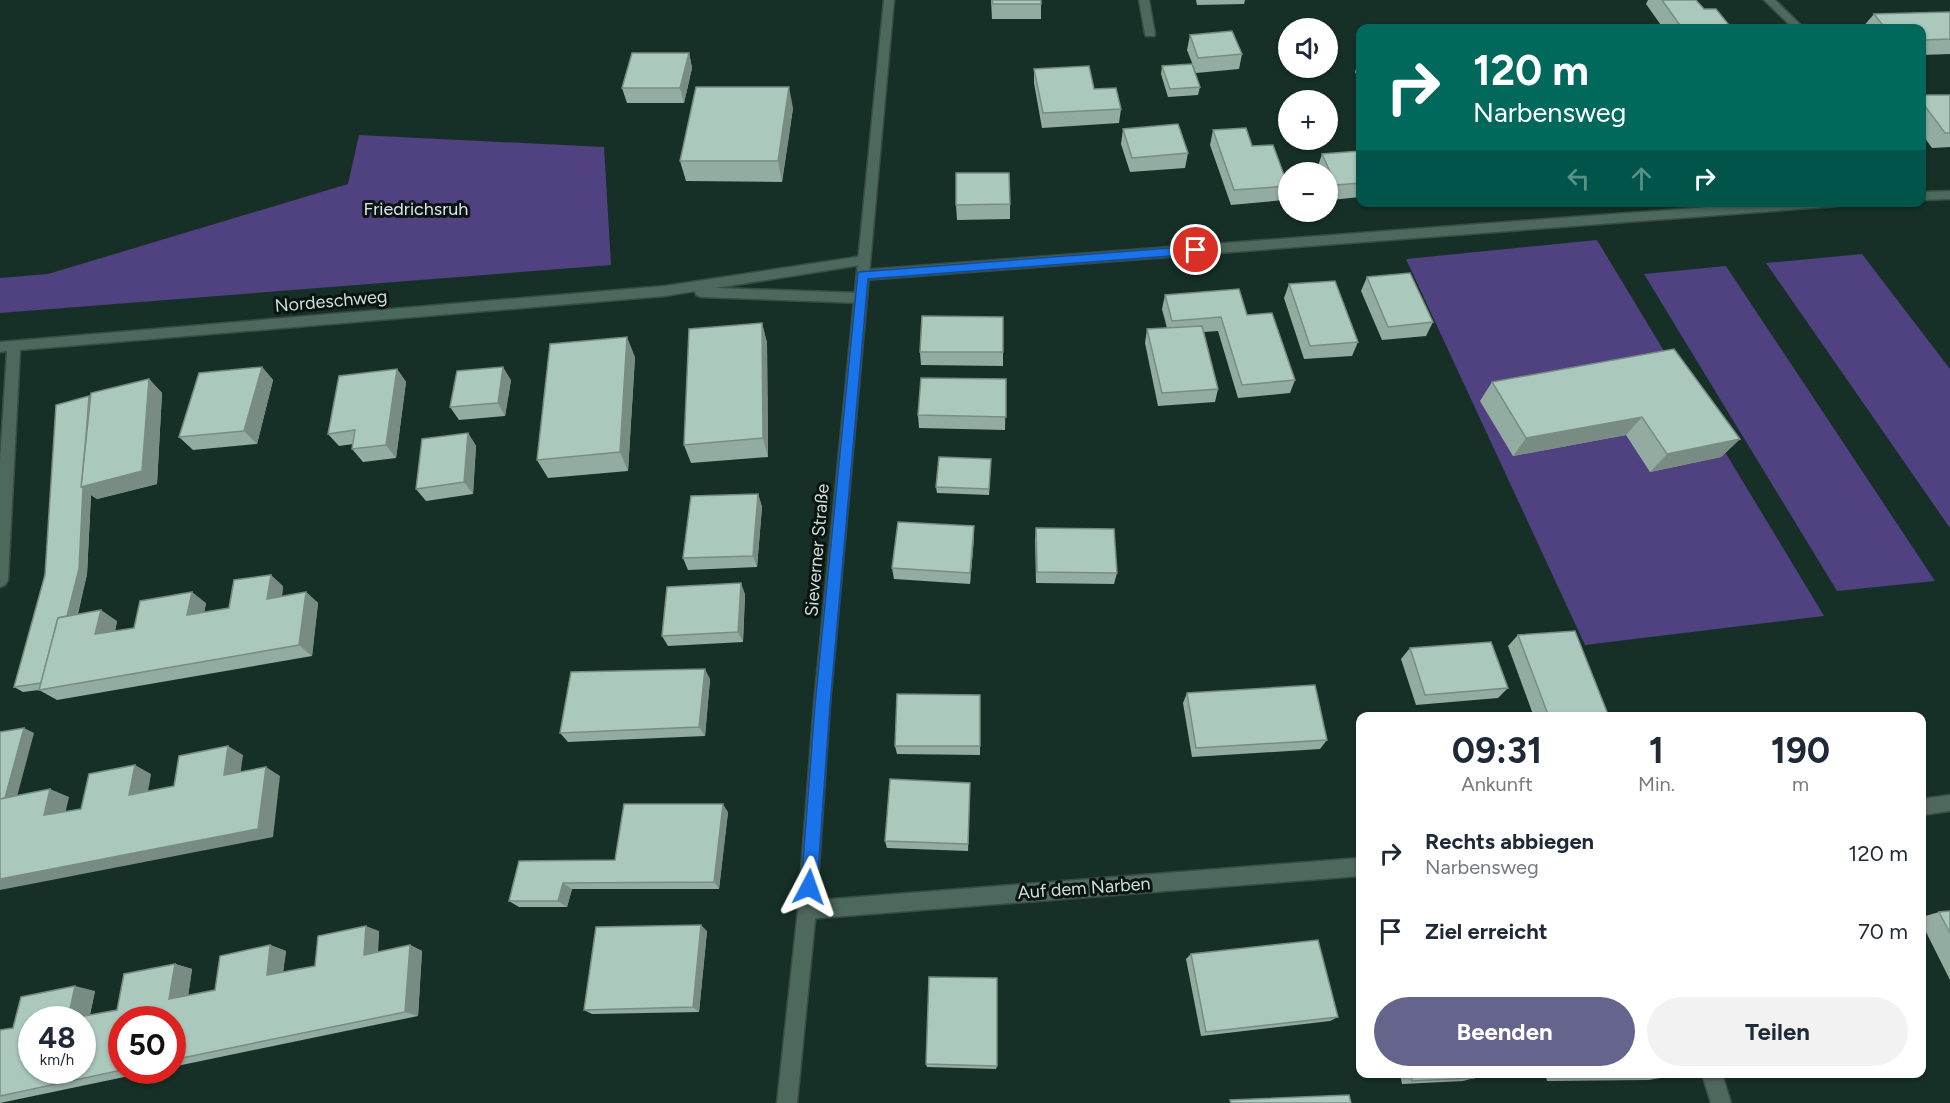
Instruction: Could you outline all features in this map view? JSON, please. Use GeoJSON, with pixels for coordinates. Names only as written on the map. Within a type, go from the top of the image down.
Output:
{"type":"FeatureCollection","features":[{"type":"Feature","properties":{"kind":"street","name":"Sieverner Straße"},"geometry":{"type":"LineString","coordinates":[[787,1103],[807,910],[822,705],[889,0]]}},
{"type":"Feature","properties":{"kind":"street"},"geometry":{"type":"LineString","coordinates":[[1144,0],[1150,34]]}},
{"type":"Feature","properties":{"kind":"street"},"geometry":{"type":"LineString","coordinates":[[1769,0],[1795,24]]}},
{"type":"Feature","properties":{"kind":"street"},"geometry":{"type":"LineString","coordinates":[[1926,196],[1950,195]]}},
{"type":"Feature","properties":{"kind":"street"},"geometry":{"type":"LineString","coordinates":[[862,275],[1771,207]]}},
{"type":"Feature","properties":{"kind":"street","name":"Nordeschweg"},"geometry":{"type":"LineString","coordinates":[[7,347],[666,291],[863,261]]}},
{"type":"Feature","properties":{"kind":"street","name":"Nordeschweg"},"geometry":{"type":"LineString","coordinates":[[666,291],[861,298]]}},
{"type":"Feature","properties":{"kind":"street"},"geometry":{"type":"LineString","coordinates":[[0,580],[7,347]]}},
{"type":"Feature","properties":{"kind":"street"},"geometry":{"type":"LineString","coordinates":[[1926,806],[1950,803]]}},
{"type":"Feature","properties":{"kind":"street","name":"Auf dem Narben"},"geometry":{"type":"LineString","coordinates":[[807,910],[1356,867]]}},
{"type":"Feature","properties":{"kind":"street"},"geometry":{"type":"LineString","coordinates":[[1713,1078],[1721,1103]]}},
{"type":"Feature","properties":{"kind":"green space","name":"Friedrichsruh"},"geometry":{"type":"Polygon","coordinates":[[[359,135],[604,147],[611,265],[0,313],[0,278],[48,274],[348,184],[359,135]]]}},
{"type":"Feature","properties":{"kind":"green space"},"geometry":{"type":"Polygon","coordinates":[[[1597,240],[1824,616],[1585,645],[1406,259],[1597,240]]]}},
{"type":"Feature","properties":{"kind":"green space"},"geometry":{"type":"Polygon","coordinates":[[[1862,254],[1950,369],[1950,528],[1766,263],[1862,254]]]}},
{"type":"Feature","properties":{"kind":"green space"},"geometry":{"type":"Polygon","coordinates":[[[1726,266],[1935,581],[1837,591],[1644,274],[1726,266]]]}},
{"type":"Feature","properties":{"kind":"building"},"geometry":{"type":"Polygon","coordinates":[[[992,0],[1041,0],[1041,4],[993,4],[992,0]]]}},
{"type":"Feature","properties":{"kind":"building"},"geometry":{"type":"Polygon","coordinates":[[[1662,0],[1696,0],[1704,9],[1716,9],[1728,24],[1679,24],[1662,0]]]}},
{"type":"Feature","properties":{"kind":"building"},"geometry":{"type":"Polygon","coordinates":[[[1950,12],[1950,39],[1926,40],[1926,24],[1882,24],[1874,14],[1950,12]]]}},
{"type":"Feature","properties":{"kind":"building"},"geometry":{"type":"Polygon","coordinates":[[[1232,31],[1242,54],[1198,58],[1190,35],[1232,31]]]}},
{"type":"Feature","properties":{"kind":"building"},"geometry":{"type":"Polygon","coordinates":[[[632,53],[689,53],[680,88],[622,88],[632,53]]]}},
{"type":"Feature","properties":{"kind":"building"},"geometry":{"type":"Polygon","coordinates":[[[1192,64],[1200,87],[1170,89],[1162,66],[1192,64]]]}},
{"type":"Feature","properties":{"kind":"building"},"geometry":{"type":"Polygon","coordinates":[[[1089,66],[1094,89],[1116,88],[1121,109],[1043,113],[1034,69],[1089,66]]]}},
{"type":"Feature","properties":{"kind":"building"},"geometry":{"type":"Polygon","coordinates":[[[696,87],[789,87],[778,161],[680,161],[696,87]]]}},
{"type":"Feature","properties":{"kind":"building"},"geometry":{"type":"Polygon","coordinates":[[[1926,95],[1950,95],[1950,133],[1945,133],[1926,107],[1926,95]]]}},
{"type":"Feature","properties":{"kind":"building"},"geometry":{"type":"Polygon","coordinates":[[[1178,124],[1188,153],[1132,158],[1123,129],[1178,124]]]}},
{"type":"Feature","properties":{"kind":"building"},"geometry":{"type":"Polygon","coordinates":[[[1246,128],[1252,146],[1273,145],[1279,162],[1278,187],[1234,190],[1213,130],[1246,128]]]}},
{"type":"Feature","properties":{"kind":"building"},"geometry":{"type":"Polygon","coordinates":[[[1356,151],[1356,183],[1338,185],[1338,162],[1326,162],[1322,154],[1356,151]]]}},
{"type":"Feature","properties":{"kind":"building"},"geometry":{"type":"Polygon","coordinates":[[[956,173],[1009,173],[1010,204],[956,205],[956,173]]]}},
{"type":"Feature","properties":{"kind":"building"},"geometry":{"type":"Polygon","coordinates":[[[1410,273],[1433,322],[1388,327],[1367,277],[1410,273]]]}},
{"type":"Feature","properties":{"kind":"building"},"geometry":{"type":"Polygon","coordinates":[[[1335,281],[1358,342],[1310,346],[1289,284],[1335,281]]]}},
{"type":"Feature","properties":{"kind":"building"},"geometry":{"type":"Polygon","coordinates":[[[1239,289],[1247,315],[1272,313],[1295,380],[1242,385],[1221,317],[1172,321],[1165,295],[1239,289]]]}},
{"type":"Feature","properties":{"kind":"building"},"geometry":{"type":"Polygon","coordinates":[[[922,316],[1003,317],[1003,352],[920,352],[922,316]]]}},
{"type":"Feature","properties":{"kind":"building"},"geometry":{"type":"Polygon","coordinates":[[[762,323],[763,438],[684,445],[689,329],[762,323]]]}},
{"type":"Feature","properties":{"kind":"building"},"geometry":{"type":"Polygon","coordinates":[[[1202,326],[1218,389],[1162,393],[1147,329],[1202,326]]]}},
{"type":"Feature","properties":{"kind":"building"},"geometry":{"type":"Polygon","coordinates":[[[627,337],[620,452],[537,460],[550,344],[627,337]]]}},
{"type":"Feature","properties":{"kind":"building"},"geometry":{"type":"Polygon","coordinates":[[[1674,349],[1740,439],[1667,454],[1642,417],[1526,438],[1492,382],[1674,349]]]}},
{"type":"Feature","properties":{"kind":"building"},"geometry":{"type":"Polygon","coordinates":[[[262,367],[244,431],[179,437],[199,373],[262,367]]]}},
{"type":"Feature","properties":{"kind":"building"},"geometry":{"type":"Polygon","coordinates":[[[503,367],[498,403],[450,407],[457,371],[503,367]]]}},
{"type":"Feature","properties":{"kind":"building"},"geometry":{"type":"Polygon","coordinates":[[[397,369],[386,445],[352,449],[355,430],[328,434],[339,376],[397,369]]]}},
{"type":"Feature","properties":{"kind":"building"},"geometry":{"type":"Polygon","coordinates":[[[921,378],[1006,379],[1006,417],[918,415],[921,378]]]}},
{"type":"Feature","properties":{"kind":"building"},"geometry":{"type":"Polygon","coordinates":[[[149,379],[142,471],[81,487],[91,393],[149,379]]]}},
{"type":"Feature","properties":{"kind":"building"},"geometry":{"type":"Polygon","coordinates":[[[89,396],[81,487],[83,488],[79,569],[67,616],[58,618],[41,683],[14,687],[45,575],[56,405],[89,396]]]}},
{"type":"Feature","properties":{"kind":"building"},"geometry":{"type":"Polygon","coordinates":[[[468,433],[464,482],[416,489],[422,439],[468,433]]]}},
{"type":"Feature","properties":{"kind":"building"},"geometry":{"type":"Polygon","coordinates":[[[939,457],[991,459],[989,489],[936,487],[939,457]]]}},
{"type":"Feature","properties":{"kind":"building"},"geometry":{"type":"Polygon","coordinates":[[[758,494],[753,556],[683,558],[691,496],[758,494]]]}},
{"type":"Feature","properties":{"kind":"building"},"geometry":{"type":"Polygon","coordinates":[[[898,522],[974,526],[970,573],[892,568],[898,522]]]}},
{"type":"Feature","properties":{"kind":"building"},"geometry":{"type":"Polygon","coordinates":[[[1036,528],[1114,529],[1117,573],[1037,572],[1036,528]]]}},
{"type":"Feature","properties":{"kind":"building"},"geometry":{"type":"Polygon","coordinates":[[[271,575],[267,599],[306,592],[299,645],[39,690],[58,618],[101,610],[95,634],[134,628],[140,601],[192,592],[187,615],[229,608],[234,580],[271,575]]]}},
{"type":"Feature","properties":{"kind":"building"},"geometry":{"type":"Polygon","coordinates":[[[741,583],[738,632],[662,636],[667,587],[741,583]]]}},
{"type":"Feature","properties":{"kind":"building"},"geometry":{"type":"Polygon","coordinates":[[[1575,631],[1607,712],[1547,712],[1518,635],[1575,631]]]}},
{"type":"Feature","properties":{"kind":"building"},"geometry":{"type":"Polygon","coordinates":[[[1491,642],[1508,688],[1425,695],[1410,648],[1491,642]]]}},
{"type":"Feature","properties":{"kind":"building"},"geometry":{"type":"Polygon","coordinates":[[[705,669],[699,727],[560,733],[571,672],[705,669]]]}},
{"type":"Feature","properties":{"kind":"building"},"geometry":{"type":"Polygon","coordinates":[[[1315,685],[1327,740],[1196,748],[1187,693],[1315,685]]]}},
{"type":"Feature","properties":{"kind":"building"},"geometry":{"type":"Polygon","coordinates":[[[897,694],[980,695],[980,746],[895,746],[897,694]]]}},
{"type":"Feature","properties":{"kind":"building"},"geometry":{"type":"Polygon","coordinates":[[[24,728],[5,798],[0,799],[0,732],[24,728]]]}},
{"type":"Feature","properties":{"kind":"building"},"geometry":{"type":"Polygon","coordinates":[[[228,746],[224,775],[266,767],[258,829],[0,879],[0,799],[50,789],[44,815],[81,809],[89,774],[135,765],[129,795],[174,786],[179,756],[228,746]]]}},
{"type":"Feature","properties":{"kind":"building"},"geometry":{"type":"Polygon","coordinates":[[[890,779],[970,783],[968,844],[885,841],[890,779]]]}},
{"type":"Feature","properties":{"kind":"building"},"geometry":{"type":"Polygon","coordinates":[[[624,804],[723,804],[714,882],[563,883],[558,901],[509,901],[519,861],[615,860],[624,804]]]}},
{"type":"Feature","properties":{"kind":"building"},"geometry":{"type":"Polygon","coordinates":[[[1950,911],[1950,933],[1939,912],[1950,911]]]}},
{"type":"Feature","properties":{"kind":"building"},"geometry":{"type":"Polygon","coordinates":[[[701,925],[693,1007],[584,1010],[596,927],[701,925]]]}},
{"type":"Feature","properties":{"kind":"building"},"geometry":{"type":"Polygon","coordinates":[[[366,926],[364,955],[410,945],[405,1012],[186,1057],[186,1006],[118,1006],[124,974],[175,964],[169,999],[215,990],[220,956],[270,945],[267,975],[315,966],[318,936],[366,926]]]}},
{"type":"Feature","properties":{"kind":"building"},"geometry":{"type":"Polygon","coordinates":[[[1318,940],[1338,1017],[1206,1032],[1191,954],[1318,940]]]}},
{"type":"Feature","properties":{"kind":"building"},"geometry":{"type":"Polygon","coordinates":[[[929,977],[997,978],[997,1066],[926,1064],[929,977]]]}},
{"type":"Feature","properties":{"kind":"building"},"geometry":{"type":"Polygon","coordinates":[[[75,986],[71,1006],[19,1006],[21,997],[75,986]]]}},
{"type":"Feature","properties":{"kind":"building"},"geometry":{"type":"Polygon","coordinates":[[[18,1009],[18,1084],[56,1084],[0,1096],[0,1030],[13,1028],[18,1009]]]}},
{"type":"Feature","properties":{"kind":"building"},"geometry":{"type":"Polygon","coordinates":[[[108,1012],[108,1073],[96,1076],[96,1014],[108,1012]]]}},
{"type":"Feature","properties":{"kind":"building"},"geometry":{"type":"Polygon","coordinates":[[[1412,1078],[1474,1078],[1412,1081],[1412,1078]]]}},
{"type":"Feature","properties":{"kind":"building"},"geometry":{"type":"Polygon","coordinates":[[[1349,1095],[1351,1103],[1231,1103],[1230,1100],[1349,1095]]]}},
{"type":"Feature","properties":{"kind":"route"},"geometry":{"type":"LineString","coordinates":[[809,887],[822,705],[862,275],[1196,250]]}}]}
